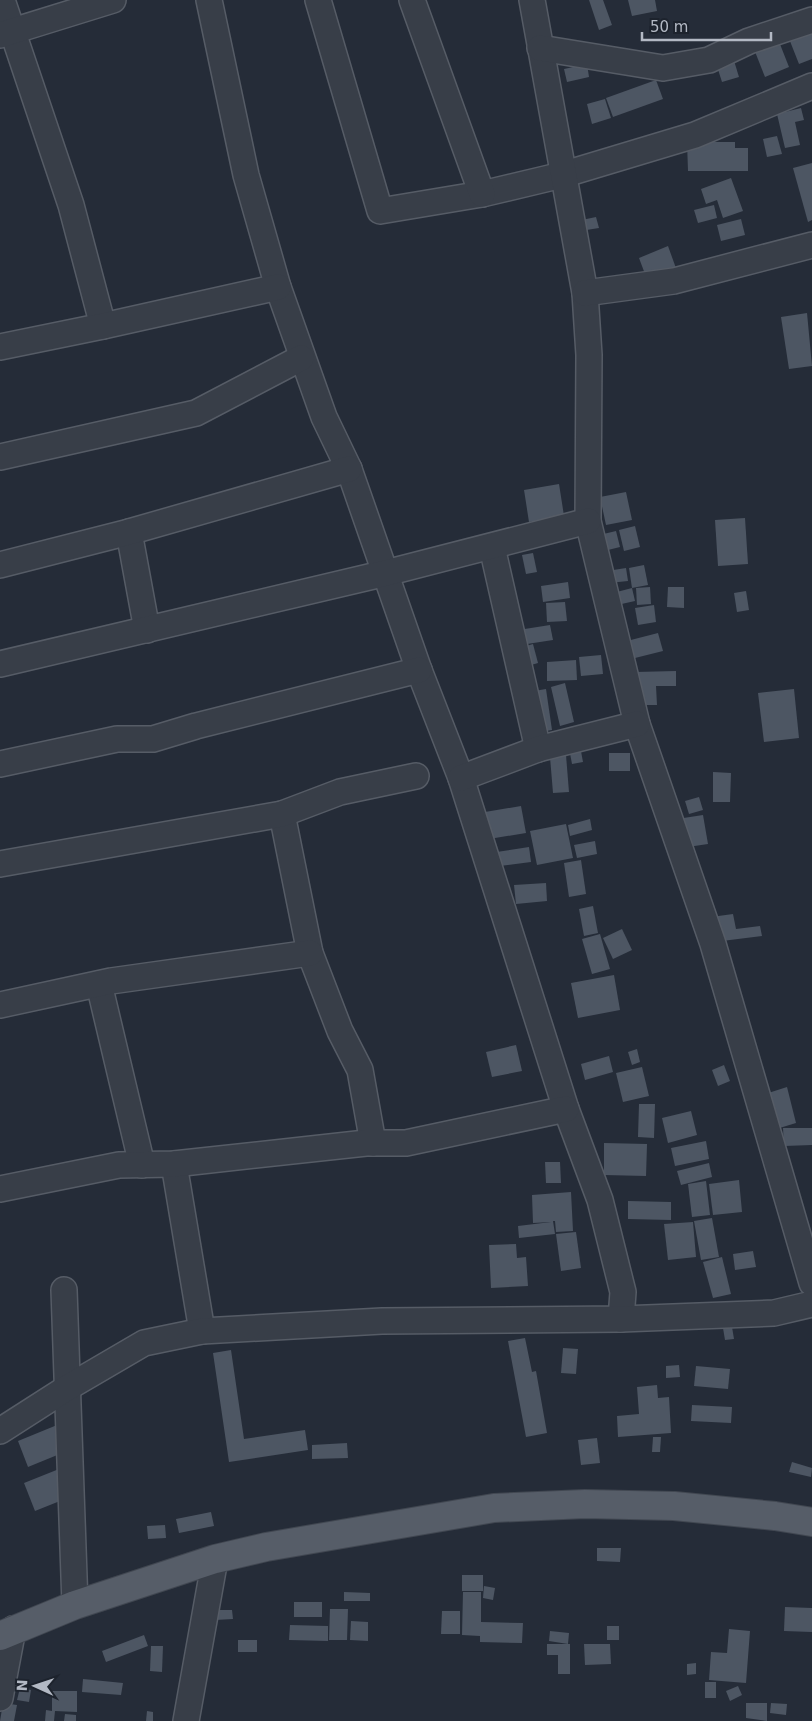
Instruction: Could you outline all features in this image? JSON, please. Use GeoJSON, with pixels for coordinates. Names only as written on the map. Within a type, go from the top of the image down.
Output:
{"type":"FeatureCollection","features":[{"type":"Feature","properties":{"kind":"main road"},"geometry":{"type":"LineString","coordinates":[[6,1633],[75,1605],[215,1559],[266,1547],[494,1508],[585,1504],[674,1506],[775,1516],[812,1522]]}},
{"type":"Feature","properties":{"kind":"street"},"geometry":{"type":"LineString","coordinates":[[2,0],[7,34],[71,205],[103,326]]}},
{"type":"Feature","properties":{"kind":"street"},"geometry":{"type":"LineString","coordinates":[[7,34],[113,0]]}},
{"type":"Feature","properties":{"kind":"street"},"geometry":{"type":"LineString","coordinates":[[209,0],[246,175],[278,287],[324,417],[350,469],[419,670],[461,778],[566,1109],[600,1200],[623,1292],[621,1320]]}},
{"type":"Feature","properties":{"kind":"street"},"geometry":{"type":"LineString","coordinates":[[318,0],[380,211],[482,194],[562,175],[695,135],[812,86]]}},
{"type":"Feature","properties":{"kind":"street"},"geometry":{"type":"LineString","coordinates":[[412,0],[482,194]]}},
{"type":"Feature","properties":{"kind":"street"},"geometry":{"type":"LineString","coordinates":[[535,1],[540,48],[585,293],[589,355],[588,521],[638,724],[713,944],[812,1283]]}},
{"type":"Feature","properties":{"kind":"street"},"geometry":{"type":"LineString","coordinates":[[540,48],[663,68],[709,60],[749,41],[812,20]]}},
{"type":"Feature","properties":{"kind":"street"},"geometry":{"type":"LineString","coordinates":[[585,293],[674,281],[812,245]]}},
{"type":"Feature","properties":{"kind":"street"},"geometry":{"type":"LineString","coordinates":[[0,347],[278,287]]}},
{"type":"Feature","properties":{"kind":"street"},"geometry":{"type":"LineString","coordinates":[[0,457],[196,413],[302,358]]}},
{"type":"Feature","properties":{"kind":"street"},"geometry":{"type":"LineString","coordinates":[[0,565],[128,532],[350,469]]}},
{"type":"Feature","properties":{"kind":"street"},"geometry":{"type":"LineString","coordinates":[[0,664],[386,573],[588,521]]}},
{"type":"Feature","properties":{"kind":"street"},"geometry":{"type":"LineString","coordinates":[[128,532],[147,630]]}},
{"type":"Feature","properties":{"kind":"street"},"geometry":{"type":"LineString","coordinates":[[492,547],[538,749]]}},
{"type":"Feature","properties":{"kind":"street"},"geometry":{"type":"LineString","coordinates":[[0,764],[117,739],[154,739],[196,726],[419,670]]}},
{"type":"Feature","properties":{"kind":"street"},"geometry":{"type":"LineString","coordinates":[[461,778],[538,749],[638,724]]}},
{"type":"Feature","properties":{"kind":"street"},"geometry":{"type":"LineString","coordinates":[[0,864],[282,814],[340,792],[416,776]]}},
{"type":"Feature","properties":{"kind":"street"},"geometry":{"type":"LineString","coordinates":[[282,814],[310,953],[340,1031],[360,1070],[373,1143]]}},
{"type":"Feature","properties":{"kind":"street"},"geometry":{"type":"LineString","coordinates":[[0,1005],[98,984],[310,953]]}},
{"type":"Feature","properties":{"kind":"street"},"geometry":{"type":"LineString","coordinates":[[98,984],[142,1164]]}},
{"type":"Feature","properties":{"kind":"street"},"geometry":{"type":"LineString","coordinates":[[0,1189],[119,1165],[174,1164],[373,1143],[406,1143],[566,1109]]}},
{"type":"Feature","properties":{"kind":"street"},"geometry":{"type":"LineString","coordinates":[[174,1164],[202,1331]]}},
{"type":"Feature","properties":{"kind":"street"},"geometry":{"type":"LineString","coordinates":[[64,1290],[75,1605]]}},
{"type":"Feature","properties":{"kind":"street"},"geometry":{"type":"LineString","coordinates":[[0,1431],[67,1388],[144,1343],[202,1331],[382,1321],[621,1320],[774,1312],[812,1304]]}},
{"type":"Feature","properties":{"kind":"street"},"geometry":{"type":"LineString","coordinates":[[186,1721],[215,1559]]}},
{"type":"Feature","properties":{"kind":"street"},"geometry":{"type":"LineString","coordinates":[[0,1698],[6,1633]]}},
{"type":"Feature","properties":{"kind":"building"},"geometry":{"type":"Polygon","coordinates":[[[589,0],[603,0],[612,25],[599,30],[589,0]]]}},
{"type":"Feature","properties":{"kind":"building"},"geometry":{"type":"Polygon","coordinates":[[[628,0],[655,0],[657,11],[632,16],[628,0]]]}},
{"type":"Feature","properties":{"kind":"building"},"geometry":{"type":"Polygon","coordinates":[[[812,25],[812,59],[799,64],[786,31],[812,25]]]}},
{"type":"Feature","properties":{"kind":"building"},"geometry":{"type":"Polygon","coordinates":[[[776,34],[789,67],[765,77],[752,44],[776,34]]]}},
{"type":"Feature","properties":{"kind":"building"},"geometry":{"type":"Polygon","coordinates":[[[731,51],[739,77],[722,82],[714,57],[731,51]]]}},
{"type":"Feature","properties":{"kind":"building"},"geometry":{"type":"Polygon","coordinates":[[[587,64],[589,77],[567,82],[564,69],[587,64]]]}},
{"type":"Feature","properties":{"kind":"building"},"geometry":{"type":"Polygon","coordinates":[[[656,80],[663,99],[613,117],[606,98],[656,80]]]}},
{"type":"Feature","properties":{"kind":"building"},"geometry":{"type":"Polygon","coordinates":[[[605,99],[611,118],[592,124],[587,104],[605,99]]]}},
{"type":"Feature","properties":{"kind":"building"},"geometry":{"type":"Polygon","coordinates":[[[801,108],[804,120],[795,122],[800,145],[785,148],[777,114],[801,108]]]}},
{"type":"Feature","properties":{"kind":"building"},"geometry":{"type":"Polygon","coordinates":[[[777,136],[782,154],[767,157],[763,139],[777,136]]]}},
{"type":"Feature","properties":{"kind":"building"},"geometry":{"type":"Polygon","coordinates":[[[687,142],[735,142],[735,148],[748,148],[748,171],[688,171],[687,142]]]}},
{"type":"Feature","properties":{"kind":"building"},"geometry":{"type":"Polygon","coordinates":[[[812,163],[812,220],[808,222],[793,168],[812,163]]]}},
{"type":"Feature","properties":{"kind":"building"},"geometry":{"type":"Polygon","coordinates":[[[731,178],[743,211],[723,218],[717,200],[706,204],[701,189],[731,178]]]}},
{"type":"Feature","properties":{"kind":"building"},"geometry":{"type":"Polygon","coordinates":[[[714,205],[717,218],[698,223],[694,210],[714,205]]]}},
{"type":"Feature","properties":{"kind":"building"},"geometry":{"type":"Polygon","coordinates":[[[596,217],[599,228],[580,231],[577,221],[596,217]]]}},
{"type":"Feature","properties":{"kind":"building"},"geometry":{"type":"Polygon","coordinates":[[[741,219],[745,235],[721,241],[717,225],[741,219]]]}},
{"type":"Feature","properties":{"kind":"building"},"geometry":{"type":"Polygon","coordinates":[[[668,246],[677,271],[648,282],[639,258],[668,246]]]}},
{"type":"Feature","properties":{"kind":"building"},"geometry":{"type":"Polygon","coordinates":[[[807,313],[812,366],[789,369],[781,317],[807,313]]]}},
{"type":"Feature","properties":{"kind":"building"},"geometry":{"type":"Polygon","coordinates":[[[559,484],[564,516],[529,522],[524,490],[559,484]]]}},
{"type":"Feature","properties":{"kind":"building"},"geometry":{"type":"Polygon","coordinates":[[[626,492],[632,520],[606,525],[600,497],[626,492]]]}},
{"type":"Feature","properties":{"kind":"building"},"geometry":{"type":"Polygon","coordinates":[[[745,518],[748,564],[718,566],[715,520],[745,518]]]}},
{"type":"Feature","properties":{"kind":"building"},"geometry":{"type":"Polygon","coordinates":[[[635,526],[640,547],[624,551],[619,530],[635,526]]]}},
{"type":"Feature","properties":{"kind":"building"},"geometry":{"type":"Polygon","coordinates":[[[616,531],[620,547],[600,552],[595,536],[616,531]]]}},
{"type":"Feature","properties":{"kind":"building"},"geometry":{"type":"Polygon","coordinates":[[[533,553],[537,572],[526,574],[522,555],[533,553]]]}},
{"type":"Feature","properties":{"kind":"building"},"geometry":{"type":"Polygon","coordinates":[[[644,565],[648,585],[632,588],[629,568],[644,565]]]}},
{"type":"Feature","properties":{"kind":"building"},"geometry":{"type":"Polygon","coordinates":[[[626,568],[628,581],[609,583],[607,571],[626,568]]]}},
{"type":"Feature","properties":{"kind":"building"},"geometry":{"type":"Polygon","coordinates":[[[568,582],[570,598],[543,602],[541,586],[568,582]]]}},
{"type":"Feature","properties":{"kind":"building"},"geometry":{"type":"Polygon","coordinates":[[[650,587],[651,604],[637,605],[636,588],[650,587]]]}},
{"type":"Feature","properties":{"kind":"building"},"geometry":{"type":"Polygon","coordinates":[[[668,587],[684,587],[684,608],[667,607],[668,587]]]}},
{"type":"Feature","properties":{"kind":"building"},"geometry":{"type":"Polygon","coordinates":[[[632,588],[635,601],[617,605],[613,593],[632,588]]]}},
{"type":"Feature","properties":{"kind":"building"},"geometry":{"type":"Polygon","coordinates":[[[746,591],[749,610],[737,612],[734,593],[746,591]]]}},
{"type":"Feature","properties":{"kind":"building"},"geometry":{"type":"Polygon","coordinates":[[[565,602],[567,621],[547,622],[546,603],[565,602]]]}},
{"type":"Feature","properties":{"kind":"building"},"geometry":{"type":"Polygon","coordinates":[[[654,605],[656,622],[638,625],[635,608],[654,605]]]}},
{"type":"Feature","properties":{"kind":"building"},"geometry":{"type":"Polygon","coordinates":[[[550,625],[553,640],[514,646],[512,631],[550,625]]]}},
{"type":"Feature","properties":{"kind":"building"},"geometry":{"type":"Polygon","coordinates":[[[658,633],[663,651],[627,660],[623,642],[658,633]]]}},
{"type":"Feature","properties":{"kind":"building"},"geometry":{"type":"Polygon","coordinates":[[[533,644],[538,663],[521,668],[516,649],[533,644]]]}},
{"type":"Feature","properties":{"kind":"building"},"geometry":{"type":"Polygon","coordinates":[[[601,655],[603,674],[581,676],[579,657],[601,655]]]}},
{"type":"Feature","properties":{"kind":"building"},"geometry":{"type":"Polygon","coordinates":[[[576,660],[577,680],[547,681],[547,662],[576,660]]]}},
{"type":"Feature","properties":{"kind":"building"},"geometry":{"type":"Polygon","coordinates":[[[676,671],[676,686],[656,686],[657,705],[636,705],[635,672],[676,671]]]}},
{"type":"Feature","properties":{"kind":"building"},"geometry":{"type":"Polygon","coordinates":[[[565,683],[574,722],[560,726],[551,687],[565,683]]]}},
{"type":"Feature","properties":{"kind":"building"},"geometry":{"type":"Polygon","coordinates":[[[546,689],[552,730],[534,733],[528,692],[546,689]]]}},
{"type":"Feature","properties":{"kind":"building"},"geometry":{"type":"Polygon","coordinates":[[[794,689],[799,738],[764,742],[758,693],[794,689]]]}},
{"type":"Feature","properties":{"kind":"building"},"geometry":{"type":"Polygon","coordinates":[[[579,741],[583,762],[572,764],[568,743],[579,741]]]}},
{"type":"Feature","properties":{"kind":"building"},"geometry":{"type":"Polygon","coordinates":[[[609,753],[630,753],[630,771],[609,771],[609,753]]]}},
{"type":"Feature","properties":{"kind":"building"},"geometry":{"type":"Polygon","coordinates":[[[566,755],[569,792],[553,793],[550,757],[566,755]]]}},
{"type":"Feature","properties":{"kind":"building"},"geometry":{"type":"Polygon","coordinates":[[[713,772],[731,773],[730,802],[713,802],[713,772]]]}},
{"type":"Feature","properties":{"kind":"building"},"geometry":{"type":"Polygon","coordinates":[[[699,797],[703,810],[689,814],[685,801],[699,797]]]}},
{"type":"Feature","properties":{"kind":"building"},"geometry":{"type":"Polygon","coordinates":[[[521,806],[526,833],[489,839],[485,812],[521,806]]]}},
{"type":"Feature","properties":{"kind":"building"},"geometry":{"type":"Polygon","coordinates":[[[703,815],[708,844],[681,848],[677,819],[703,815]]]}},
{"type":"Feature","properties":{"kind":"building"},"geometry":{"type":"Polygon","coordinates":[[[590,819],[592,830],[570,836],[568,825],[590,819]]]}},
{"type":"Feature","properties":{"kind":"building"},"geometry":{"type":"Polygon","coordinates":[[[566,824],[573,858],[537,865],[530,831],[566,824]]]}},
{"type":"Feature","properties":{"kind":"building"},"geometry":{"type":"Polygon","coordinates":[[[595,841],[597,854],[577,858],[574,845],[595,841]]]}},
{"type":"Feature","properties":{"kind":"building"},"geometry":{"type":"Polygon","coordinates":[[[529,847],[531,862],[491,867],[490,853],[529,847]]]}},
{"type":"Feature","properties":{"kind":"building"},"geometry":{"type":"Polygon","coordinates":[[[581,860],[586,894],[569,897],[564,863],[581,860]]]}},
{"type":"Feature","properties":{"kind":"building"},"geometry":{"type":"Polygon","coordinates":[[[546,883],[547,901],[516,904],[514,885],[546,883]]]}},
{"type":"Feature","properties":{"kind":"building"},"geometry":{"type":"Polygon","coordinates":[[[593,906],[598,933],[584,936],[579,909],[593,906]]]}},
{"type":"Feature","properties":{"kind":"building"},"geometry":{"type":"Polygon","coordinates":[[[733,914],[736,929],[760,926],[762,936],[714,942],[711,917],[733,914]]]}},
{"type":"Feature","properties":{"kind":"building"},"geometry":{"type":"Polygon","coordinates":[[[622,929],[632,950],[613,959],[603,938],[622,929]]]}},
{"type":"Feature","properties":{"kind":"building"},"geometry":{"type":"Polygon","coordinates":[[[600,934],[610,969],[592,974],[582,939],[600,934]]]}},
{"type":"Feature","properties":{"kind":"building"},"geometry":{"type":"Polygon","coordinates":[[[614,975],[620,1010],[578,1018],[571,983],[614,975]]]}},
{"type":"Feature","properties":{"kind":"building"},"geometry":{"type":"Polygon","coordinates":[[[516,1045],[522,1071],[492,1077],[486,1052],[516,1045]]]}},
{"type":"Feature","properties":{"kind":"building"},"geometry":{"type":"Polygon","coordinates":[[[637,1049],[640,1062],[632,1065],[628,1052],[637,1049]]]}},
{"type":"Feature","properties":{"kind":"building"},"geometry":{"type":"Polygon","coordinates":[[[609,1056],[613,1072],[585,1080],[581,1064],[609,1056]]]}},
{"type":"Feature","properties":{"kind":"building"},"geometry":{"type":"Polygon","coordinates":[[[724,1065],[730,1081],[718,1086],[712,1070],[724,1065]]]}},
{"type":"Feature","properties":{"kind":"building"},"geometry":{"type":"Polygon","coordinates":[[[642,1067],[649,1096],[623,1102],[616,1073],[642,1067]]]}},
{"type":"Feature","properties":{"kind":"building"},"geometry":{"type":"Polygon","coordinates":[[[787,1087],[796,1123],[773,1130],[762,1095],[787,1087]]]}},
{"type":"Feature","properties":{"kind":"building"},"geometry":{"type":"Polygon","coordinates":[[[639,1104],[655,1104],[654,1138],[638,1137],[639,1104]]]}},
{"type":"Feature","properties":{"kind":"building"},"geometry":{"type":"Polygon","coordinates":[[[691,1111],[697,1135],[668,1143],[662,1118],[691,1111]]]}},
{"type":"Feature","properties":{"kind":"building"},"geometry":{"type":"Polygon","coordinates":[[[783,1128],[812,1128],[812,1145],[784,1146],[783,1128]]]}},
{"type":"Feature","properties":{"kind":"building"},"geometry":{"type":"Polygon","coordinates":[[[706,1141],[709,1159],[675,1166],[671,1148],[706,1141]]]}},
{"type":"Feature","properties":{"kind":"building"},"geometry":{"type":"Polygon","coordinates":[[[604,1143],[647,1144],[646,1176],[604,1175],[604,1143]]]}},
{"type":"Feature","properties":{"kind":"building"},"geometry":{"type":"Polygon","coordinates":[[[545,1162],[560,1162],[561,1183],[546,1183],[545,1162]]]}},
{"type":"Feature","properties":{"kind":"building"},"geometry":{"type":"Polygon","coordinates":[[[709,1163],[712,1177],[681,1185],[677,1171],[709,1163]]]}},
{"type":"Feature","properties":{"kind":"building"},"geometry":{"type":"Polygon","coordinates":[[[739,1180],[742,1212],[713,1215],[709,1184],[739,1180]]]}},
{"type":"Feature","properties":{"kind":"building"},"geometry":{"type":"Polygon","coordinates":[[[706,1181],[710,1215],[692,1217],[688,1184],[706,1181]]]}},
{"type":"Feature","properties":{"kind":"building"},"geometry":{"type":"Polygon","coordinates":[[[571,1192],[573,1231],[556,1232],[555,1221],[553,1221],[555,1234],[519,1238],[518,1226],[551,1222],[533,1223],[532,1195],[571,1192]]]}},
{"type":"Feature","properties":{"kind":"building"},"geometry":{"type":"Polygon","coordinates":[[[628,1201],[671,1202],[671,1220],[628,1219],[628,1201]]]}},
{"type":"Feature","properties":{"kind":"building"},"geometry":{"type":"Polygon","coordinates":[[[712,1218],[719,1257],[701,1260],[694,1221],[712,1218]]]}},
{"type":"Feature","properties":{"kind":"building"},"geometry":{"type":"Polygon","coordinates":[[[693,1222],[696,1257],[668,1260],[664,1224],[693,1222]]]}},
{"type":"Feature","properties":{"kind":"building"},"geometry":{"type":"Polygon","coordinates":[[[576,1232],[581,1268],[561,1271],[556,1234],[576,1232]]]}},
{"type":"Feature","properties":{"kind":"building"},"geometry":{"type":"Polygon","coordinates":[[[516,1244],[517,1258],[526,1257],[528,1286],[491,1288],[489,1245],[516,1244]]]}},
{"type":"Feature","properties":{"kind":"building"},"geometry":{"type":"Polygon","coordinates":[[[753,1251],[756,1267],[735,1270],[733,1254],[753,1251]]]}},
{"type":"Feature","properties":{"kind":"building"},"geometry":{"type":"Polygon","coordinates":[[[722,1257],[731,1294],[713,1298],[703,1262],[722,1257]]]}},
{"type":"Feature","properties":{"kind":"building"},"geometry":{"type":"Polygon","coordinates":[[[732,1327],[734,1339],[725,1340],[723,1328],[732,1327]]]}},
{"type":"Feature","properties":{"kind":"building"},"geometry":{"type":"Polygon","coordinates":[[[525,1338],[532,1372],[536,1371],[547,1433],[526,1437],[508,1341],[525,1338]]]}},
{"type":"Feature","properties":{"kind":"building"},"geometry":{"type":"Polygon","coordinates":[[[563,1348],[578,1349],[576,1374],[561,1373],[563,1348]]]}},
{"type":"Feature","properties":{"kind":"building"},"geometry":{"type":"Polygon","coordinates":[[[231,1350],[244,1439],[305,1430],[308,1450],[229,1462],[213,1353],[231,1350]]]}},
{"type":"Feature","properties":{"kind":"building"},"geometry":{"type":"Polygon","coordinates":[[[679,1365],[680,1377],[666,1378],[666,1366],[679,1365]]]}},
{"type":"Feature","properties":{"kind":"building"},"geometry":{"type":"Polygon","coordinates":[[[696,1366],[730,1369],[728,1389],[694,1386],[696,1366]]]}},
{"type":"Feature","properties":{"kind":"building"},"geometry":{"type":"Polygon","coordinates":[[[657,1385],[658,1398],[669,1397],[671,1433],[618,1437],[617,1416],[639,1414],[637,1387],[657,1385]]]}},
{"type":"Feature","properties":{"kind":"building"},"geometry":{"type":"Polygon","coordinates":[[[692,1405],[732,1407],[731,1423],[691,1421],[692,1405]]]}},
{"type":"Feature","properties":{"kind":"building"},"geometry":{"type":"Polygon","coordinates":[[[62,1423],[72,1449],[28,1467],[18,1441],[62,1423]]]}},
{"type":"Feature","properties":{"kind":"building"},"geometry":{"type":"Polygon","coordinates":[[[653,1437],[661,1437],[660,1452],[652,1452],[653,1437]]]}},
{"type":"Feature","properties":{"kind":"building"},"geometry":{"type":"Polygon","coordinates":[[[597,1438],[600,1463],[581,1465],[578,1440],[597,1438]]]}},
{"type":"Feature","properties":{"kind":"building"},"geometry":{"type":"Polygon","coordinates":[[[347,1443],[348,1458],[312,1459],[312,1445],[347,1443]]]}},
{"type":"Feature","properties":{"kind":"building"},"geometry":{"type":"Polygon","coordinates":[[[792,1462],[812,1468],[811,1477],[789,1472],[792,1462]]]}},
{"type":"Feature","properties":{"kind":"building"},"geometry":{"type":"Polygon","coordinates":[[[69,1465],[80,1493],[35,1511],[24,1483],[69,1465]]]}},
{"type":"Feature","properties":{"kind":"building"},"geometry":{"type":"Polygon","coordinates":[[[211,1512],[214,1526],[179,1533],[176,1519],[211,1512]]]}},
{"type":"Feature","properties":{"kind":"building"},"geometry":{"type":"Polygon","coordinates":[[[165,1525],[166,1538],[148,1539],[147,1526],[165,1525]]]}},
{"type":"Feature","properties":{"kind":"building"},"geometry":{"type":"Polygon","coordinates":[[[597,1548],[621,1548],[620,1562],[597,1561],[597,1548]]]}},
{"type":"Feature","properties":{"kind":"building"},"geometry":{"type":"Polygon","coordinates":[[[462,1575],[483,1575],[483,1591],[462,1591],[462,1575]]]}},
{"type":"Feature","properties":{"kind":"building"},"geometry":{"type":"Polygon","coordinates":[[[484,1586],[495,1588],[493,1600],[483,1598],[484,1586]]]}},
{"type":"Feature","properties":{"kind":"building"},"geometry":{"type":"Polygon","coordinates":[[[344,1592],[370,1593],[370,1601],[344,1601],[344,1592]]]}},
{"type":"Feature","properties":{"kind":"building"},"geometry":{"type":"Polygon","coordinates":[[[463,1592],[481,1592],[481,1622],[523,1623],[522,1643],[480,1642],[480,1636],[462,1635],[463,1592]]]}},
{"type":"Feature","properties":{"kind":"building"},"geometry":{"type":"Polygon","coordinates":[[[294,1602],[322,1602],[322,1617],[294,1617],[294,1602]]]}},
{"type":"Feature","properties":{"kind":"building"},"geometry":{"type":"Polygon","coordinates":[[[785,1607],[812,1608],[812,1632],[784,1631],[785,1607]]]}},
{"type":"Feature","properties":{"kind":"building"},"geometry":{"type":"Polygon","coordinates":[[[330,1609],[348,1609],[347,1640],[329,1640],[330,1609]]]}},
{"type":"Feature","properties":{"kind":"building"},"geometry":{"type":"Polygon","coordinates":[[[214,1610],[232,1610],[233,1619],[215,1620],[214,1610]]]}},
{"type":"Feature","properties":{"kind":"building"},"geometry":{"type":"Polygon","coordinates":[[[442,1611],[460,1611],[460,1634],[441,1634],[442,1611]]]}},
{"type":"Feature","properties":{"kind":"building"},"geometry":{"type":"Polygon","coordinates":[[[351,1621],[368,1622],[368,1641],[350,1640],[351,1621]]]}},
{"type":"Feature","properties":{"kind":"building"},"geometry":{"type":"Polygon","coordinates":[[[290,1625],[328,1626],[328,1641],[289,1640],[290,1625]]]}},
{"type":"Feature","properties":{"kind":"building"},"geometry":{"type":"Polygon","coordinates":[[[607,1626],[619,1626],[619,1640],[607,1640],[607,1626]]]}},
{"type":"Feature","properties":{"kind":"building"},"geometry":{"type":"Polygon","coordinates":[[[729,1629],[750,1631],[746,1683],[709,1680],[711,1652],[727,1653],[729,1629]]]}},
{"type":"Feature","properties":{"kind":"building"},"geometry":{"type":"Polygon","coordinates":[[[550,1631],[569,1633],[568,1644],[549,1641],[550,1631]]]}},
{"type":"Feature","properties":{"kind":"building"},"geometry":{"type":"Polygon","coordinates":[[[144,1635],[148,1646],[106,1662],[102,1651],[144,1635]]]}},
{"type":"Feature","properties":{"kind":"building"},"geometry":{"type":"Polygon","coordinates":[[[238,1640],[257,1640],[257,1652],[238,1652],[238,1640]]]}},
{"type":"Feature","properties":{"kind":"building"},"geometry":{"type":"Polygon","coordinates":[[[547,1644],[570,1644],[570,1674],[558,1674],[558,1655],[547,1655],[547,1644]]]}},
{"type":"Feature","properties":{"kind":"building"},"geometry":{"type":"Polygon","coordinates":[[[584,1644],[610,1644],[611,1664],[585,1665],[584,1644]]]}},
{"type":"Feature","properties":{"kind":"building"},"geometry":{"type":"Polygon","coordinates":[[[151,1646],[163,1646],[162,1672],[150,1671],[151,1646]]]}},
{"type":"Feature","properties":{"kind":"building"},"geometry":{"type":"Polygon","coordinates":[[[696,1663],[696,1674],[687,1675],[687,1664],[696,1663]]]}},
{"type":"Feature","properties":{"kind":"building"},"geometry":{"type":"Polygon","coordinates":[[[83,1679],[123,1683],[121,1695],[82,1692],[83,1679]]]}},
{"type":"Feature","properties":{"kind":"building"},"geometry":{"type":"Polygon","coordinates":[[[705,1682],[716,1682],[716,1698],[705,1698],[705,1682]]]}},
{"type":"Feature","properties":{"kind":"building"},"geometry":{"type":"Polygon","coordinates":[[[738,1686],[742,1695],[730,1701],[726,1691],[738,1686]]]}},
{"type":"Feature","properties":{"kind":"building"},"geometry":{"type":"Polygon","coordinates":[[[20,1688],[31,1690],[29,1702],[17,1700],[20,1688]]]}},
{"type":"Feature","properties":{"kind":"building"},"geometry":{"type":"Polygon","coordinates":[[[52,1691],[77,1691],[77,1712],[55,1711],[54,1721],[45,1721],[46,1710],[52,1711],[52,1691]]]}},
{"type":"Feature","properties":{"kind":"building"},"geometry":{"type":"Polygon","coordinates":[[[3,1703],[17,1705],[14,1721],[0,1721],[3,1703]]]}},
{"type":"Feature","properties":{"kind":"building"},"geometry":{"type":"Polygon","coordinates":[[[746,1703],[767,1703],[767,1721],[746,1718],[746,1703]]]}},
{"type":"Feature","properties":{"kind":"building"},"geometry":{"type":"Polygon","coordinates":[[[771,1703],[787,1704],[786,1715],[770,1713],[771,1703]]]}},
{"type":"Feature","properties":{"kind":"building"},"geometry":{"type":"Polygon","coordinates":[[[147,1711],[153,1712],[153,1721],[146,1721],[147,1711]]]}},
{"type":"Feature","properties":{"kind":"building"},"geometry":{"type":"Polygon","coordinates":[[[65,1714],[76,1715],[76,1721],[64,1721],[65,1714]]]}}]}
